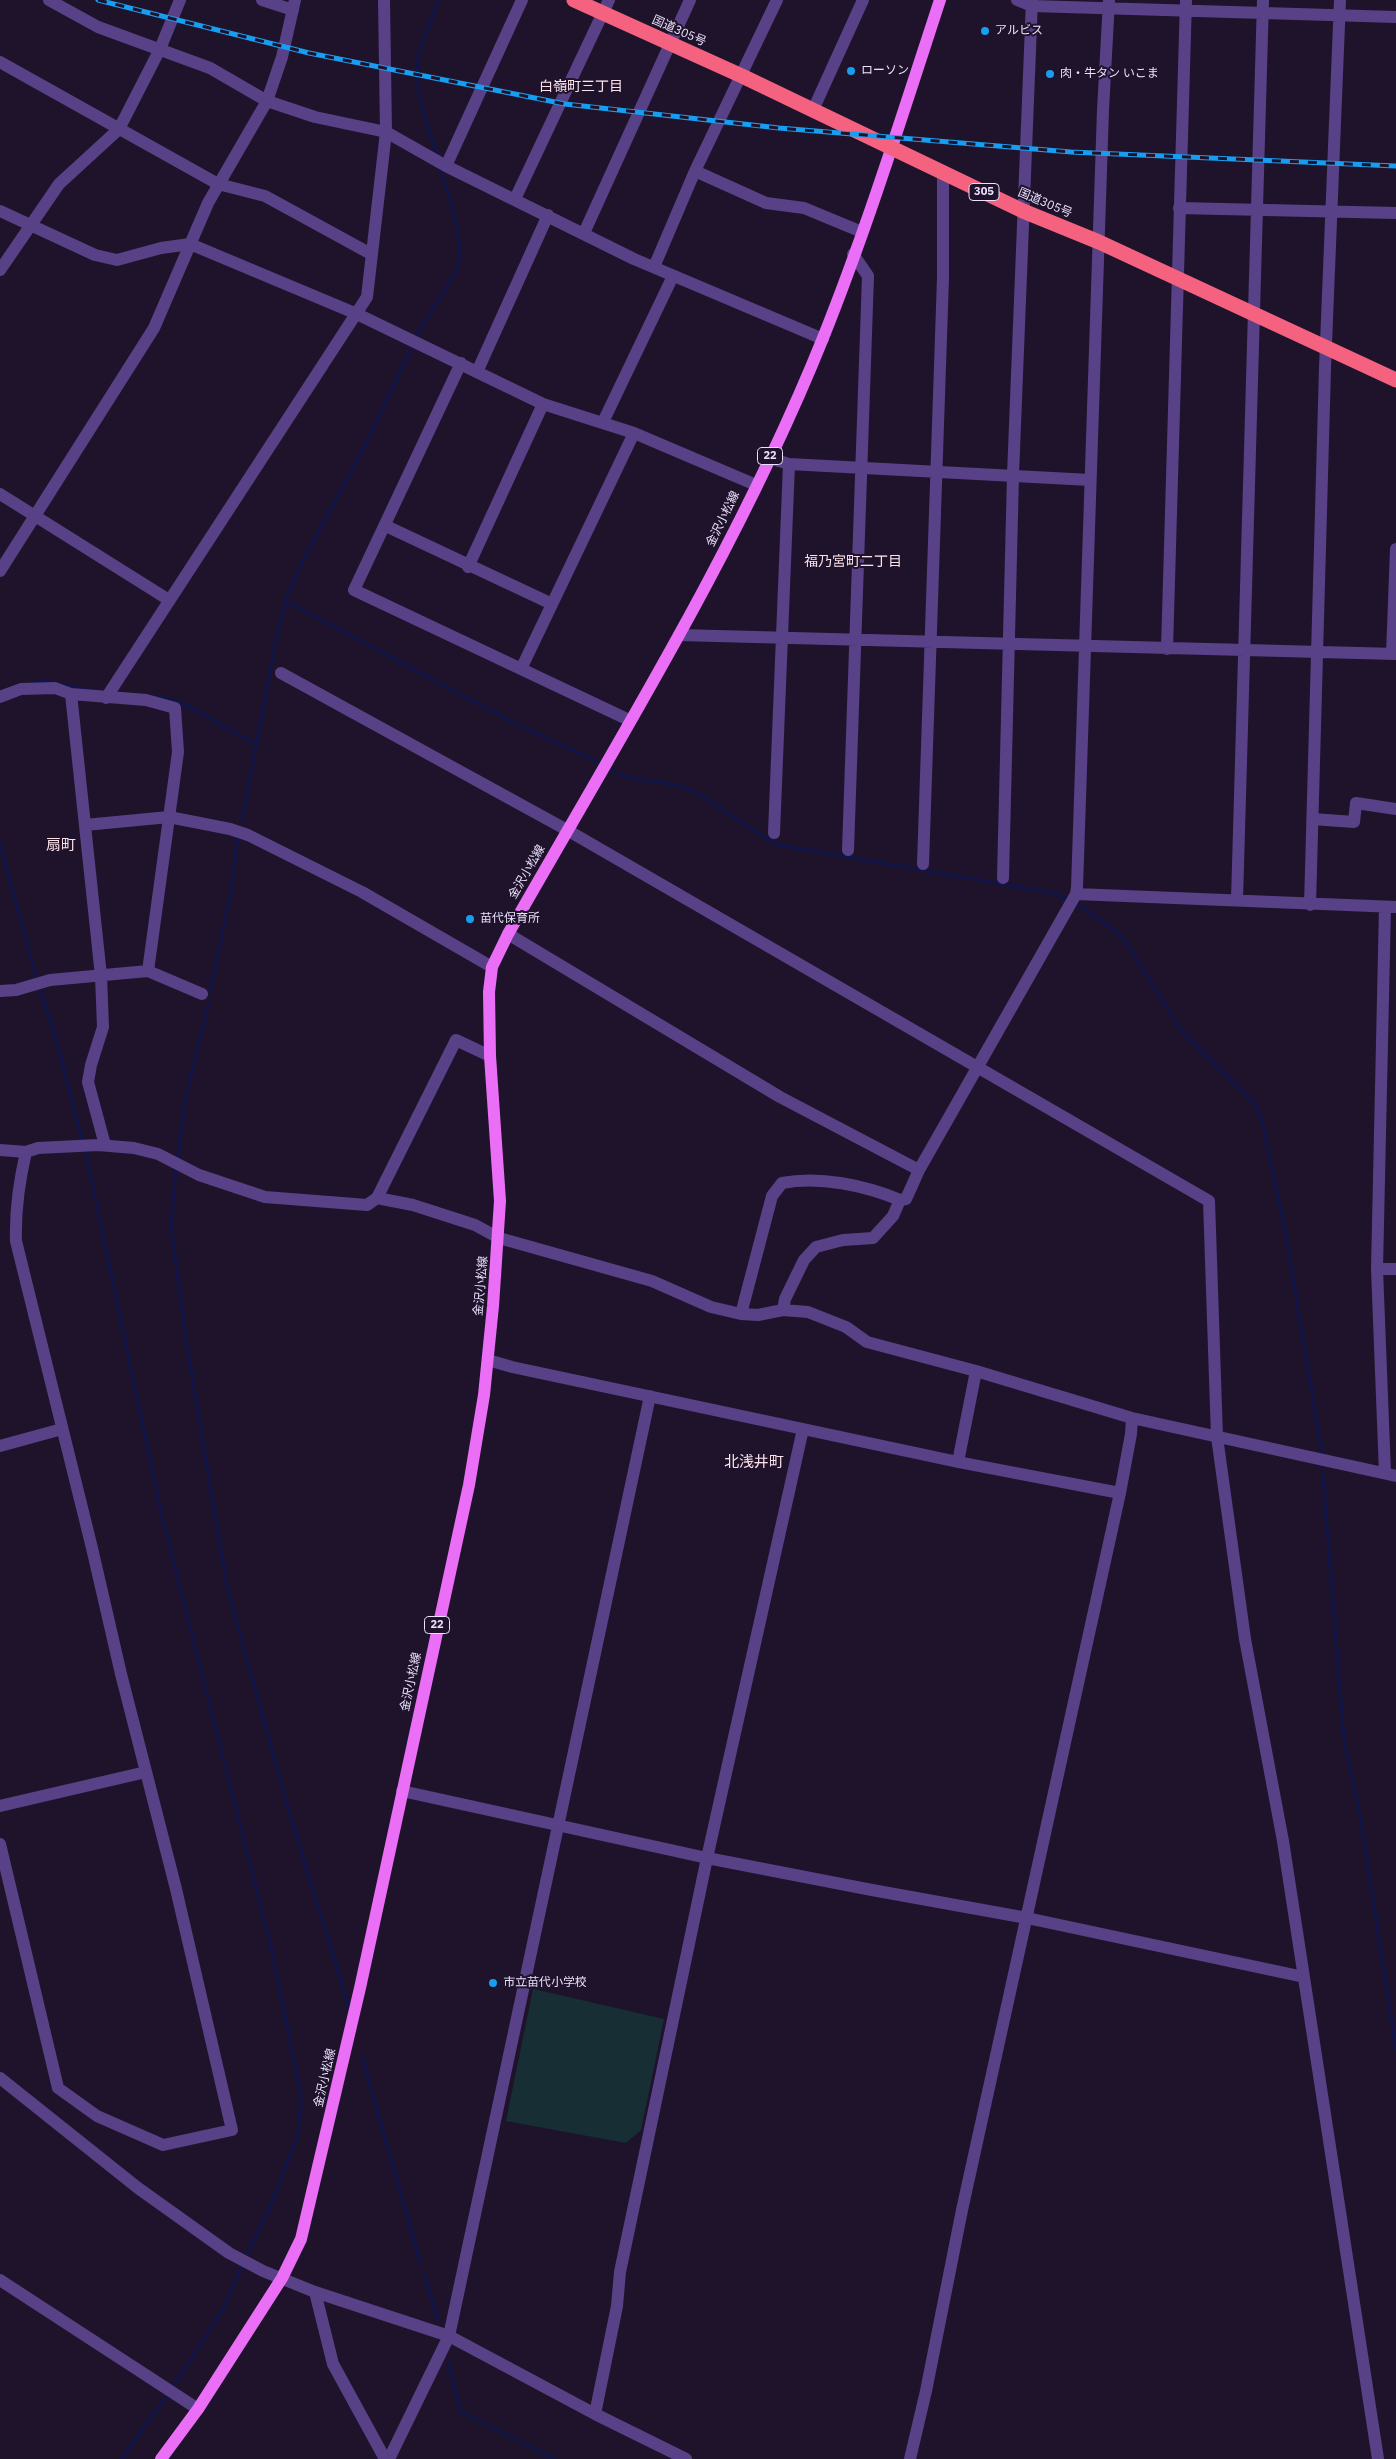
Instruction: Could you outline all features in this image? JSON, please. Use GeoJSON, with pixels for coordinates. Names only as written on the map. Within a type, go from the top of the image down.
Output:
{"type":"FeatureCollection","features":[{"type":"Feature","properties":{"kind":"highway","name":"国道305号"},"geometry":{"type":"LineString","coordinates":[[574,0],[606,7],[670,44],[742,76],[943,173],[1024,211],[1099,242],[1176,280],[1396,380]]}},
{"type":"Feature","properties":{"kind":"main road","name":"金沢小松線"},"geometry":{"type":"LineString","coordinates":[[161,2459],[198,2409],[282,2278],[301,2239],[360,1988],[469,1485],[480,1424],[488,1360],[500,1201],[490,1056],[489,992],[492,967],[508,934],[679,635],[769,458],[823,339],[892,148],[940,0]]}},
{"type":"Feature","properties":{"kind":"street"},"geometry":{"type":"LineString","coordinates":[[48,0],[98,27],[210,68],[267,100],[315,117],[386,132],[446,166],[654,267],[823,339]]}},
{"type":"Feature","properties":{"kind":"street"},"geometry":{"type":"LineString","coordinates":[[0,270],[59,184],[119,129],[160,49],[180,0]]}},
{"type":"Feature","properties":{"kind":"street"},"geometry":{"type":"LineString","coordinates":[[0,570],[154,328],[218,184],[267,100],[282,57],[294,5],[262,0]]}},
{"type":"Feature","properties":{"kind":"street"},"geometry":{"type":"LineString","coordinates":[[106,698],[366,297],[386,132],[384,0]]}},
{"type":"Feature","properties":{"kind":"street"},"geometry":{"type":"LineString","coordinates":[[446,166],[522,0]]}},
{"type":"Feature","properties":{"kind":"street"},"geometry":{"type":"LineString","coordinates":[[584,233],[690,0]]}},
{"type":"Feature","properties":{"kind":"street"},"geometry":{"type":"LineString","coordinates":[[654,267],[695,171],[777,0]]}},
{"type":"Feature","properties":{"kind":"street"},"geometry":{"type":"LineString","coordinates":[[813,110],[863,0]]}},
{"type":"Feature","properties":{"kind":"street"},"geometry":{"type":"LineString","coordinates":[[1017,0],[1032,3],[1262,6],[1339,15],[1396,17]]}},
{"type":"Feature","properties":{"kind":"street"},"geometry":{"type":"LineString","coordinates":[[1310,905],[1340,0]]}},
{"type":"Feature","properties":{"kind":"street"},"geometry":{"type":"LineString","coordinates":[[1002,878],[1013,475],[1032,3]]}},
{"type":"Feature","properties":{"kind":"street"},"geometry":{"type":"LineString","coordinates":[[740,1314],[772,1196],[782,1183],[802,1179],[826,1182],[857,1187],[900,1200],[906,1199],[919,1170],[976,1067],[1076,894],[1109,4]]}},
{"type":"Feature","properties":{"kind":"street"},"geometry":{"type":"LineString","coordinates":[[1167,649],[1176,280],[1186,5]]}},
{"type":"Feature","properties":{"kind":"street"},"geometry":{"type":"LineString","coordinates":[[1237,900],[1262,6]]}},
{"type":"Feature","properties":{"kind":"street"},"geometry":{"type":"LineString","coordinates":[[515,200],[606,7]]}},
{"type":"Feature","properties":{"kind":"street"},"geometry":{"type":"LineString","coordinates":[[0,62],[218,184],[265,196],[371,254]]}},
{"type":"Feature","properties":{"kind":"street"},"geometry":{"type":"LineString","coordinates":[[695,171],[766,204],[804,208],[862,232]]}},
{"type":"Feature","properties":{"kind":"street"},"geometry":{"type":"LineString","coordinates":[[923,864],[943,278],[943,173]]}},
{"type":"Feature","properties":{"kind":"street"},"geometry":{"type":"LineString","coordinates":[[1179,208],[1332,210],[1396,213]]}},
{"type":"Feature","properties":{"kind":"street"},"geometry":{"type":"LineString","coordinates":[[0,211],[95,255],[117,260],[161,248],[190,244],[356,314],[543,404],[634,433],[756,485]]}},
{"type":"Feature","properties":{"kind":"street"},"geometry":{"type":"LineString","coordinates":[[478,372],[548,215]]}},
{"type":"Feature","properties":{"kind":"street"},"geometry":{"type":"LineString","coordinates":[[848,850],[868,276],[854,254]]}},
{"type":"Feature","properties":{"kind":"street"},"geometry":{"type":"LineString","coordinates":[[603,422],[673,276]]}},
{"type":"Feature","properties":{"kind":"street"},"geometry":{"type":"LineString","coordinates":[[460,363],[386,526],[354,590],[629,720]]}},
{"type":"Feature","properties":{"kind":"street"},"geometry":{"type":"LineString","coordinates":[[468,567],[543,404]]}},
{"type":"Feature","properties":{"kind":"street"},"geometry":{"type":"LineString","coordinates":[[521,669],[634,433]]}},
{"type":"Feature","properties":{"kind":"street"},"geometry":{"type":"LineString","coordinates":[[769,458],[789,464],[1090,480]]}},
{"type":"Feature","properties":{"kind":"street"},"geometry":{"type":"LineString","coordinates":[[774,833],[789,464]]}},
{"type":"Feature","properties":{"kind":"street"},"geometry":{"type":"LineString","coordinates":[[0,494],[169,600]]}},
{"type":"Feature","properties":{"kind":"street"},"geometry":{"type":"LineString","coordinates":[[386,526],[468,567],[552,604]]}},
{"type":"Feature","properties":{"kind":"street"},"geometry":{"type":"LineString","coordinates":[[679,635],[1008,644],[1085,648],[1394,654],[1396,550]]}},
{"type":"Feature","properties":{"kind":"street"},"geometry":{"type":"LineString","coordinates":[[281,673],[567,830],[1209,1201],[1217,1437],[1244,1639],[1283,1841],[1378,2459]]}},
{"type":"Feature","properties":{"kind":"street"},"geometry":{"type":"LineString","coordinates":[[0,697],[21,689],[55,688],[71,694],[146,700],[175,708],[178,752],[148,971]]}},
{"type":"Feature","properties":{"kind":"street"},"geometry":{"type":"LineString","coordinates":[[71,694],[101,976],[103,1027],[91,1065],[88,1082],[101,1145]]}},
{"type":"Feature","properties":{"kind":"street"},"geometry":{"type":"LineString","coordinates":[[1313,819],[1354,822],[1356,802],[1396,809]]}},
{"type":"Feature","properties":{"kind":"street"},"geometry":{"type":"LineString","coordinates":[[85,825],[169,817],[230,829],[248,835],[362,892],[492,967]]}},
{"type":"Feature","properties":{"kind":"street"},"geometry":{"type":"LineString","coordinates":[[377,1198],[413,1205],[475,1225],[498,1238],[652,1281],[711,1307],[740,1314],[758,1315],[783,1310],[808,1312],[846,1327],[867,1342],[976,1371],[1132,1418],[1391,1474],[1377,1269],[1391,907],[1076,894]]}},
{"type":"Feature","properties":{"kind":"street"},"geometry":{"type":"LineString","coordinates":[[508,934],[780,1097],[919,1170]]}},
{"type":"Feature","properties":{"kind":"street"},"geometry":{"type":"LineString","coordinates":[[0,991],[27,987],[50,980],[148,971],[202,994]]}},
{"type":"Feature","properties":{"kind":"street"},"geometry":{"type":"LineString","coordinates":[[0,1150],[32,1150],[101,1145],[134,1148],[158,1154],[199,1175],[265,1197],[367,1205],[377,1198],[456,1040],[490,1056]]}},
{"type":"Feature","properties":{"kind":"street"},"geometry":{"type":"LineString","coordinates":[[0,1844],[58,2088],[98,2116],[163,2145],[232,2130],[176,1889],[16,1241],[15,1220],[20,1179],[32,1150]]}},
{"type":"Feature","properties":{"kind":"street"},"geometry":{"type":"LineString","coordinates":[[783,1310],[785,1299],[804,1260],[816,1246],[843,1240],[873,1238],[893,1216],[900,1200]]}},
{"type":"Feature","properties":{"kind":"street"},"geometry":{"type":"LineString","coordinates":[[1377,1269],[1396,1270]]}},
{"type":"Feature","properties":{"kind":"street"},"geometry":{"type":"LineString","coordinates":[[488,1360],[958,1462],[1120,1492]]}},
{"type":"Feature","properties":{"kind":"street"},"geometry":{"type":"LineString","coordinates":[[958,1462],[976,1371]]}},
{"type":"Feature","properties":{"kind":"street"},"geometry":{"type":"LineString","coordinates":[[389,2459],[449,2336],[650,1396]]}},
{"type":"Feature","properties":{"kind":"street"},"geometry":{"type":"LineString","coordinates":[[910,2459],[928,2384],[962,2210],[1120,1492],[1131,1434],[1132,1418]]}},
{"type":"Feature","properties":{"kind":"street"},"geometry":{"type":"LineString","coordinates":[[0,1446],[62,1429]]}},
{"type":"Feature","properties":{"kind":"street"},"geometry":{"type":"LineString","coordinates":[[595,2414],[617,2306],[620,2272],[707,1858],[803,1429]]}},
{"type":"Feature","properties":{"kind":"street"},"geometry":{"type":"LineString","coordinates":[[0,1806],[146,1772]]}},
{"type":"Feature","properties":{"kind":"street"},"geometry":{"type":"LineString","coordinates":[[402,1791],[707,1858],[1027,1918],[1304,1978]]}},
{"type":"Feature","properties":{"kind":"street"},"geometry":{"type":"LineString","coordinates":[[0,2078],[130,2182],[229,2253],[263,2271],[315,2292],[449,2336],[595,2414],[686,2459]]}},
{"type":"Feature","properties":{"kind":"street"},"geometry":{"type":"LineString","coordinates":[[0,2280],[198,2409]]}},
{"type":"Feature","properties":{"kind":"street"},"geometry":{"type":"LineString","coordinates":[[315,2292],[332,2364],[385,2459]]}},
{"type":"Feature","properties":{"kind":"shaded area"},"geometry":{"type":"Polygon","coordinates":[[[533,1989],[664,2019],[641,2130],[626,2143],[506,2121],[533,1989]]]}},
{"type":"Feature","properties":{"kind":"waterway"},"geometry":{"type":"LineString","coordinates":[[437,156],[419,92],[417,66],[421,47],[439,0]]}},
{"type":"Feature","properties":{"kind":"waterway"},"geometry":{"type":"LineString","coordinates":[[415,338],[458,268],[459,242],[457,230],[440,167]]}},
{"type":"Feature","properties":{"kind":"waterway"},"geometry":{"type":"LineString","coordinates":[[242,820],[276,641],[287,596],[302,562],[364,448],[413,344]]}},
{"type":"Feature","properties":{"kind":"waterway"},"geometry":{"type":"LineString","coordinates":[[286,601],[514,723],[590,758],[603,766]]}},
{"type":"Feature","properties":{"kind":"waterway"},"geometry":{"type":"LineString","coordinates":[[33,683],[51,682]]}},
{"type":"Feature","properties":{"kind":"waterway"},"geometry":{"type":"LineString","coordinates":[[62,685],[88,689]]}},
{"type":"Feature","properties":{"kind":"waterway"},"geometry":{"type":"LineString","coordinates":[[156,697],[183,704],[256,743]]}},
{"type":"Feature","properties":{"kind":"waterway"},"geometry":{"type":"LineString","coordinates":[[608,769],[627,777],[680,786],[690,790],[779,845],[1053,893],[1067,899]]}},
{"type":"Feature","properties":{"kind":"waterway"},"geometry":{"type":"LineString","coordinates":[[210,992],[230,896],[238,837]]}},
{"type":"Feature","properties":{"kind":"waterway"},"geometry":{"type":"LineString","coordinates":[[0,844],[37,980]]}},
{"type":"Feature","properties":{"kind":"waterway"},"geometry":{"type":"LineString","coordinates":[[1078,904],[1122,936],[1183,1033],[1254,1103],[1262,1120],[1286,1235],[1322,1454]]}},
{"type":"Feature","properties":{"kind":"waterway"},"geometry":{"type":"LineString","coordinates":[[39,986],[55,1035],[83,1143]]}},
{"type":"Feature","properties":{"kind":"waterway"},"geometry":{"type":"LineString","coordinates":[[177,1161],[187,1092],[209,1002]]}},
{"type":"Feature","properties":{"kind":"waterway"},"geometry":{"type":"LineString","coordinates":[[85,1149],[161,1512],[272,1951],[301,2095],[298,2134],[273,2200],[246,2257]]}},
{"type":"Feature","properties":{"kind":"waterway"},"geometry":{"type":"LineString","coordinates":[[176,1167],[171,1227],[185,1333],[227,1587],[288,1808],[349,2007]]}},
{"type":"Feature","properties":{"kind":"waterway"},"geometry":{"type":"LineString","coordinates":[[1322,1465],[1344,1738],[1361,1821],[1396,2050]]}},
{"type":"Feature","properties":{"kind":"waterway"},"geometry":{"type":"LineString","coordinates":[[362,2057],[421,2265]]}},
{"type":"Feature","properties":{"kind":"waterway"},"geometry":{"type":"LineString","coordinates":[[172,2388],[222,2311],[243,2263]]}},
{"type":"Feature","properties":{"kind":"waterway"},"geometry":{"type":"LineString","coordinates":[[424,2274],[438,2320]]}},
{"type":"Feature","properties":{"kind":"waterway"},"geometry":{"type":"LineString","coordinates":[[448,2363],[461,2412],[555,2459]]}},
{"type":"Feature","properties":{"kind":"waterway"},"geometry":{"type":"LineString","coordinates":[[121,2459],[169,2393]]}},
{"type":"Feature","properties":{"kind":"railway"},"geometry":{"type":"LineString","coordinates":[[98,0],[309,53],[565,104],[779,128],[1071,152],[1396,166]]}},
{"type":"Feature","properties":{"kind":"place","name":"アルビス"},"geometry":{"type":"Point","coordinates":[985,31]}},
{"type":"Feature","properties":{"kind":"place","name":"ローソン"},"geometry":{"type":"Point","coordinates":[851,71]}},
{"type":"Feature","properties":{"kind":"place","name":"肉・牛タン いこま"},"geometry":{"type":"Point","coordinates":[1050,74]}},
{"type":"Feature","properties":{"kind":"place","name":"苗代保育所"},"geometry":{"type":"Point","coordinates":[470,919]}},
{"type":"Feature","properties":{"kind":"place","name":"市立苗代小学校"},"geometry":{"type":"Point","coordinates":[493,1983]}},
{"type":"Feature","properties":{"kind":"district","name":"白嶺町三丁目"},"geometry":{"type":"Point","coordinates":[581,87]}},
{"type":"Feature","properties":{"kind":"district","name":"福乃宮町二丁目"},"geometry":{"type":"Point","coordinates":[853,562]}},
{"type":"Feature","properties":{"kind":"district","name":"扇町"},"geometry":{"type":"Point","coordinates":[61,846]}},
{"type":"Feature","properties":{"kind":"district","name":"北浅井町"},"geometry":{"type":"Point","coordinates":[754,1463]}}]}
